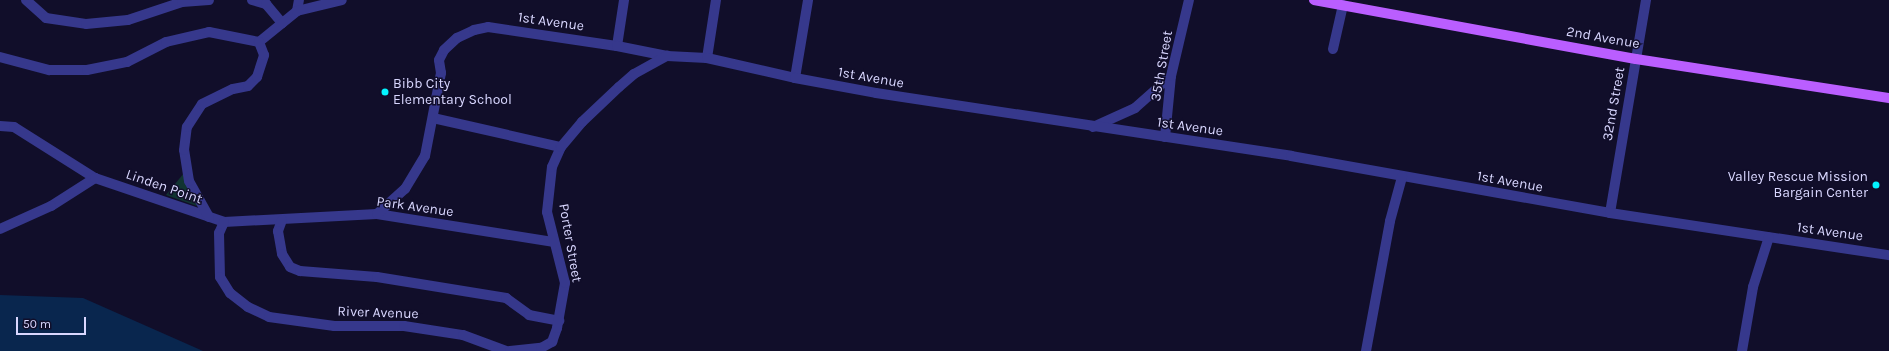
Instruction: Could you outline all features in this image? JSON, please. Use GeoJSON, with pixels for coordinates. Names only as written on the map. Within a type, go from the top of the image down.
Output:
{"type":"FeatureCollection","features":[{"type":"Feature","properties":{"kind":"main road","name":"2nd Avenue"},"geometry":{"type":"LineString","coordinates":[[1314,0],[1636,59],[1889,98]]}},
{"type":"Feature","properties":{"kind":"street"},"geometry":{"type":"LineString","coordinates":[[26,0],[46,18],[86,24],[128,20],[182,2],[209,0]]}},
{"type":"Feature","properties":{"kind":"street"},"geometry":{"type":"LineString","coordinates":[[252,0],[266,4],[282,23]]}},
{"type":"Feature","properties":{"kind":"street"},"geometry":{"type":"LineString","coordinates":[[297,11],[299,0]]}},
{"type":"Feature","properties":{"kind":"street"},"geometry":{"type":"LineString","coordinates":[[259,42],[297,11],[342,0]]}},
{"type":"Feature","properties":{"kind":"street"},"geometry":{"type":"LineString","coordinates":[[617,46],[624,0]]}},
{"type":"Feature","properties":{"kind":"street"},"geometry":{"type":"LineString","coordinates":[[707,58],[716,0]]}},
{"type":"Feature","properties":{"kind":"street"},"geometry":{"type":"LineString","coordinates":[[795,78],[808,0]]}},
{"type":"Feature","properties":{"kind":"street","name":"35th Street"},"geometry":{"type":"LineString","coordinates":[[1165,137],[1171,76],[1189,0]]}},
{"type":"Feature","properties":{"kind":"street","name":"32nd Street"},"geometry":{"type":"LineString","coordinates":[[1610,214],[1646,0]]}},
{"type":"Feature","properties":{"kind":"street"},"geometry":{"type":"LineString","coordinates":[[1333,49],[1343,5]]}},
{"type":"Feature","properties":{"kind":"street","name":"1st Avenue"},"geometry":{"type":"LineString","coordinates":[[433,118],[441,73],[439,60],[444,50],[457,38],[474,30],[488,27],[617,46],[667,56],[707,58],[795,78],[1093,127],[1291,156],[1610,214],[1889,255]]}},
{"type":"Feature","properties":{"kind":"street"},"geometry":{"type":"LineString","coordinates":[[0,57],[19,64],[50,70],[87,70],[127,62],[166,42],[209,32],[259,42]]}},
{"type":"Feature","properties":{"kind":"street"},"geometry":{"type":"LineString","coordinates":[[209,217],[189,181],[184,150],[187,127],[202,104],[233,89],[248,86],[257,77],[264,55],[259,42]]}},
{"type":"Feature","properties":{"kind":"street","name":"Porter Street"},"geometry":{"type":"LineString","coordinates":[[510,351],[540,348],[552,342],[559,321],[565,283],[553,242],[547,212],[552,167],[561,147],[619,87],[634,74],[667,56]]}},
{"type":"Feature","properties":{"kind":"street"},"geometry":{"type":"LineString","coordinates":[[1093,127],[1135,108],[1171,76]]}},
{"type":"Feature","properties":{"kind":"street"},"geometry":{"type":"LineString","coordinates":[[377,214],[405,189],[425,156],[433,118],[561,147]]}},
{"type":"Feature","properties":{"kind":"street","name":"Linden Point"},"geometry":{"type":"LineString","coordinates":[[0,126],[14,126],[95,178],[224,222]]}},
{"type":"Feature","properties":{"kind":"street"},"geometry":{"type":"LineString","coordinates":[[1366,351],[1390,221],[1402,177]]}},
{"type":"Feature","properties":{"kind":"street"},"geometry":{"type":"LineString","coordinates":[[0,229],[51,206],[95,178]]}},
{"type":"Feature","properties":{"kind":"street","name":"Park Avenue"},"geometry":{"type":"LineString","coordinates":[[224,222],[377,214],[553,242]]}},
{"type":"Feature","properties":{"kind":"street"},"geometry":{"type":"LineString","coordinates":[[282,220],[278,231],[282,254],[290,267],[300,271],[377,277],[506,298],[529,315],[559,321]]}},
{"type":"Feature","properties":{"kind":"street","name":"River Avenue"},"geometry":{"type":"LineString","coordinates":[[224,222],[219,233],[220,277],[230,293],[248,307],[269,317],[286,321],[334,326],[404,326],[463,335],[506,351]]}},
{"type":"Feature","properties":{"kind":"street"},"geometry":{"type":"LineString","coordinates":[[1742,351],[1753,287],[1769,237]]}},
{"type":"Feature","properties":{"kind":"green space"},"geometry":{"type":"Polygon","coordinates":[[[184,173],[197,206],[166,195],[184,173]]]}},
{"type":"Feature","properties":{"kind":"water"},"geometry":{"type":"Polygon","coordinates":[[[0,295],[83,298],[203,351],[0,351],[0,295]]]}},
{"type":"Feature","properties":{"kind":"place","name":"Bibb City Elementary School"},"geometry":{"type":"Point","coordinates":[385,92]}},
{"type":"Feature","properties":{"kind":"place","name":"Valley Rescue Mission Bargain Center"},"geometry":{"type":"Point","coordinates":[1876,185]}}]}
